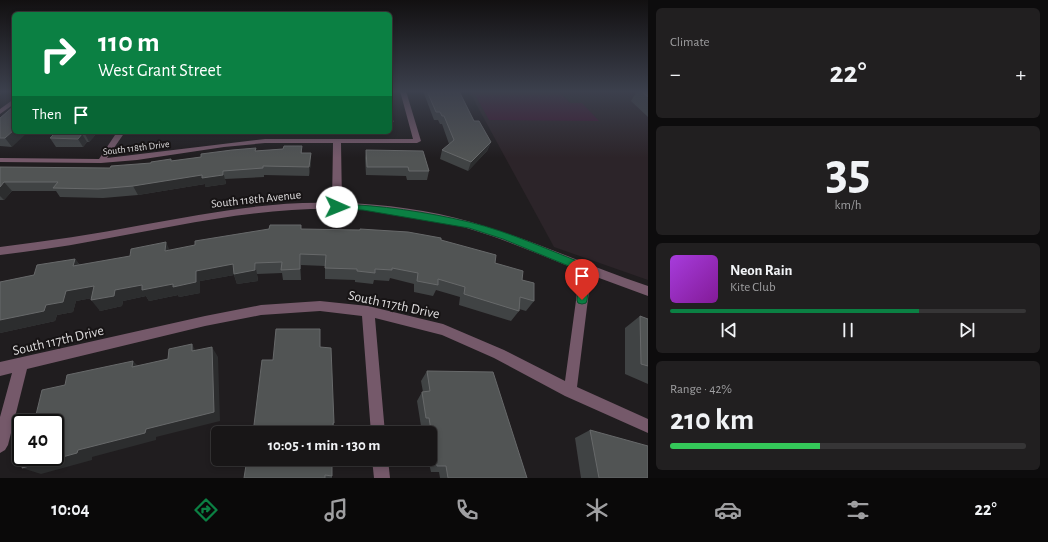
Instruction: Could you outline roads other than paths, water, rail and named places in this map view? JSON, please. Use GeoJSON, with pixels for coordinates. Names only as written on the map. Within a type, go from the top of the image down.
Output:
{"type":"FeatureCollection","features":[{"type":"Feature","properties":{"kind":"street","name":"South 118th Drive"},"geometry":{"type":"LineString","coordinates":[[0,160],[101,161],[137,158],[224,145],[265,141],[417,141],[409,113]]}},
{"type":"Feature","properties":{"kind":"street"},"geometry":{"type":"LineString","coordinates":[[101,161],[120,134]]}},
{"type":"Feature","properties":{"kind":"street"},"geometry":{"type":"LineString","coordinates":[[265,141],[266,134]]}},
{"type":"Feature","properties":{"kind":"street"},"geometry":{"type":"LineString","coordinates":[[337,141],[337,207]]}},
{"type":"Feature","properties":{"kind":"street","name":"South 118th Avenue"},"geometry":{"type":"LineString","coordinates":[[0,251],[38,247],[237,212],[290,207],[363,207],[469,225],[506,237],[586,269],[648,291]]}},
{"type":"Feature","properties":{"kind":"street"},"geometry":{"type":"LineString","coordinates":[[570,391],[586,269]]}},
{"type":"Feature","properties":{"kind":"street","name":"South 117th Drive"},"geometry":{"type":"LineString","coordinates":[[0,369],[204,321],[261,310],[320,306],[368,311],[443,330],[499,354],[570,391],[648,426]]}},
{"type":"Feature","properties":{"kind":"street"},"geometry":{"type":"LineString","coordinates":[[368,311],[377,426]]}},
{"type":"Feature","properties":{"kind":"street"},"geometry":{"type":"LineString","coordinates":[[0,445],[21,365]]}},
{"type":"Feature","properties":{"kind":"street"},"geometry":{"type":"LineString","coordinates":[[381,466],[382,478]]}}]}
